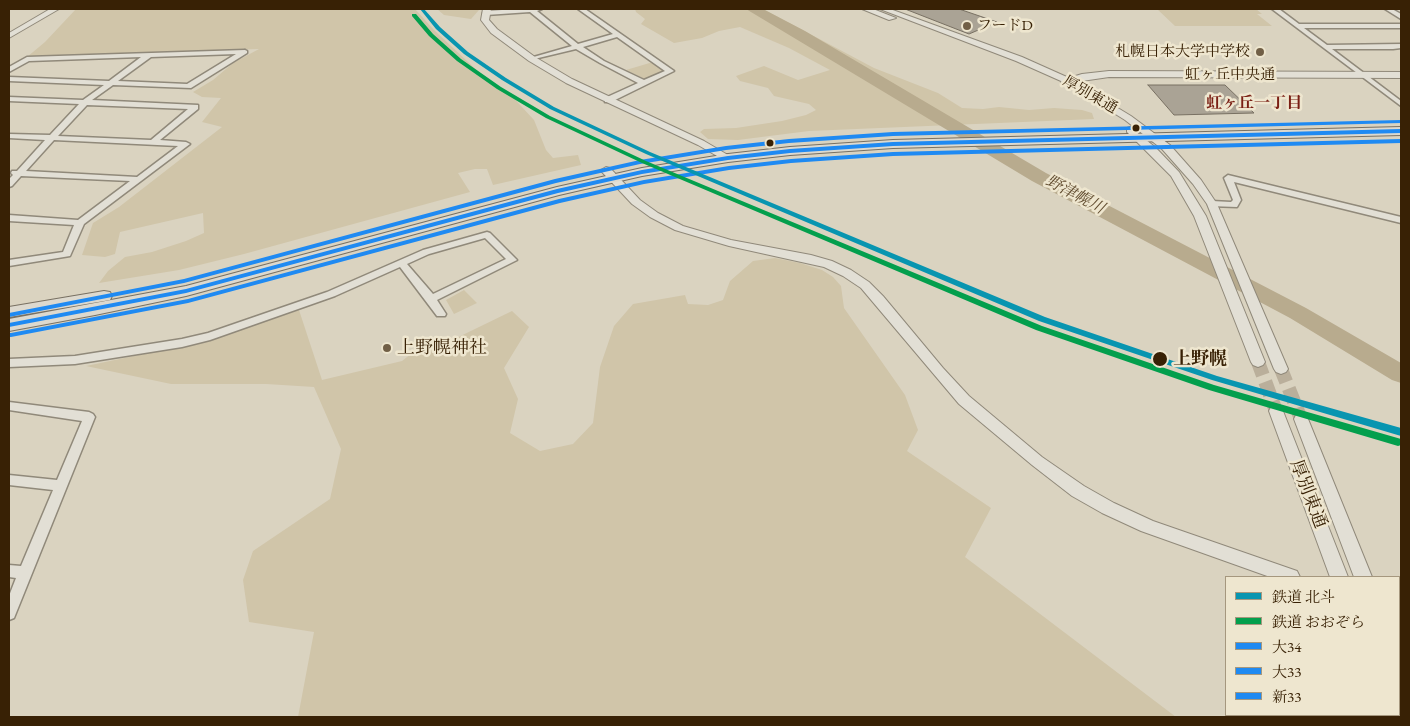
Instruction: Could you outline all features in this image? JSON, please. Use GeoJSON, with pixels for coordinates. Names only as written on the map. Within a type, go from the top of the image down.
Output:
{"type":"FeatureCollection","features":[{"type":"Feature","properties":{"kind":"highway"},"geometry":{"type":"LineString","coordinates":[[9,325],[186,291],[500,206],[610,174],[728,158],[838,147],[1015,141],[1401,123]]}},
{"type":"Feature","properties":{"kind":"highway"},"geometry":{"type":"LineString","coordinates":[[9,312],[92,299],[182,280],[507,194],[714,151],[812,140],[935,134],[1129,130],[1146,135],[1401,130]]}},
{"type":"Feature","properties":{"kind":"street"},"geometry":{"type":"LineString","coordinates":[[9,36],[55,9]]}},
{"type":"Feature","properties":{"kind":"street"},"geometry":{"type":"LineString","coordinates":[[541,9],[487,11],[485,20],[494,31],[532,59],[569,81],[728,158]]}},
{"type":"Feature","properties":{"kind":"street"},"geometry":{"type":"LineString","coordinates":[[581,9],[670,71],[608,100]]}},
{"type":"Feature","properties":{"kind":"street","name":"厚別東通"},"geometry":{"type":"LineString","coordinates":[[866,9],[964,42]]}},
{"type":"Feature","properties":{"kind":"street","name":"厚別東通"},"geometry":{"type":"LineString","coordinates":[[884,9],[1064,82],[1100,99],[1189,172],[1212,204],[1281,369]]}},
{"type":"Feature","properties":{"kind":"street"},"geometry":{"type":"LineString","coordinates":[[1275,9],[1401,104]]}},
{"type":"Feature","properties":{"kind":"street"},"geometry":{"type":"LineString","coordinates":[[1388,9],[1401,17]]}},
{"type":"Feature","properties":{"kind":"street"},"geometry":{"type":"LineString","coordinates":[[532,10],[577,46],[602,62],[644,83]]}},
{"type":"Feature","properties":{"kind":"street"},"geometry":{"type":"LineString","coordinates":[[1298,26],[1401,26]]}},
{"type":"Feature","properties":{"kind":"street"},"geometry":{"type":"LineString","coordinates":[[532,59],[617,35]]}},
{"type":"Feature","properties":{"kind":"street"},"geometry":{"type":"LineString","coordinates":[[1327,47],[1393,48],[1401,46]]}},
{"type":"Feature","properties":{"kind":"street"},"geometry":{"type":"LineString","coordinates":[[9,70],[27,59],[244,52],[188,86],[9,79]]}},
{"type":"Feature","properties":{"kind":"street"},"geometry":{"type":"LineString","coordinates":[[9,184],[85,102],[149,55]]}},
{"type":"Feature","properties":{"kind":"street","name":"虹ヶ丘中央通"},"geometry":{"type":"LineString","coordinates":[[1064,82],[1082,77],[1108,74],[1401,75]]}},
{"type":"Feature","properties":{"kind":"street","name":"厚別東通"},"geometry":{"type":"LineString","coordinates":[[1064,82],[1129,130]]}},
{"type":"Feature","properties":{"kind":"street"},"geometry":{"type":"LineString","coordinates":[[9,99],[195,107],[153,142]]}},
{"type":"Feature","properties":{"kind":"street","name":"厚別東通"},"geometry":{"type":"LineString","coordinates":[[1146,135],[1152,150],[1184,186],[1200,216],[1258,362]]}},
{"type":"Feature","properties":{"kind":"street"},"geometry":{"type":"LineString","coordinates":[[9,136],[186,144],[80,222],[68,254],[9,262]]}},
{"type":"Feature","properties":{"kind":"street"},"geometry":{"type":"LineString","coordinates":[[9,173],[136,179]]}},
{"type":"Feature","properties":{"kind":"street"},"geometry":{"type":"LineString","coordinates":[[610,174],[628,195],[645,210],[679,228],[729,243],[807,258],[828,264],[847,273],[865,285],[879,298],[938,372],[964,400],[1037,461],[1078,490],[1108,508],[1140,523],[1288,576]]}},
{"type":"Feature","properties":{"kind":"street"},"geometry":{"type":"LineString","coordinates":[[1212,204],[1234,205],[1237,200],[1228,178],[1401,220]]}},
{"type":"Feature","properties":{"kind":"street"},"geometry":{"type":"LineString","coordinates":[[9,218],[80,222]]}},
{"type":"Feature","properties":{"kind":"street"},"geometry":{"type":"LineString","coordinates":[[9,363],[75,360],[182,343],[210,336],[331,294],[426,252],[487,235],[512,260],[431,299]]}},
{"type":"Feature","properties":{"kind":"street"},"geometry":{"type":"LineString","coordinates":[[402,264],[441,314]]}},
{"type":"Feature","properties":{"kind":"street"},"geometry":{"type":"LineString","coordinates":[[9,406],[89,417],[9,613]]}},
{"type":"Feature","properties":{"kind":"street","name":"厚別東通"},"geometry":{"type":"LineString","coordinates":[[1276,411],[1339,576]]}},
{"type":"Feature","properties":{"kind":"street","name":"厚別東通"},"geometry":{"type":"LineString","coordinates":[[1300,419],[1363,576]]}},
{"type":"Feature","properties":{"kind":"street"},"geometry":{"type":"LineString","coordinates":[[9,480],[62,486]]}},
{"type":"Feature","properties":{"kind":"street"},"geometry":{"type":"LineString","coordinates":[[9,571],[25,573]]}},
{"type":"Feature","properties":{"kind":"shaded area"},"geometry":{"type":"Polygon","coordinates":[[[76,9],[415,9],[434,30],[484,77],[509,93],[534,120],[546,150],[553,158],[578,155],[581,165],[493,185],[487,169],[475,169],[458,173],[470,192],[179,270],[99,283],[108,271],[125,257],[152,252],[204,233],[203,213],[120,232],[115,254],[105,257],[82,255],[93,223],[119,207],[222,127],[202,122],[221,98],[202,97],[193,92],[213,80],[233,63],[259,49],[27,57],[45,42],[76,9]]]}},
{"type":"Feature","properties":{"kind":"shaded area"},"geometry":{"type":"Polygon","coordinates":[[[437,9],[479,10],[471,19],[444,15],[437,9]]]}},
{"type":"Feature","properties":{"kind":"shaded area"},"geometry":{"type":"Polygon","coordinates":[[[635,9],[763,9],[874,68],[938,93],[962,108],[983,109],[999,107],[1029,110],[1054,108],[1082,110],[1092,113],[1094,119],[809,131],[738,140],[708,139],[700,132],[704,129],[736,128],[782,121],[806,115],[816,110],[809,104],[774,96],[768,88],[740,81],[736,76],[764,66],[798,80],[830,70],[789,48],[740,27],[719,31],[702,38],[674,43],[641,24],[645,19],[635,9]]]}},
{"type":"Feature","properties":{"kind":"shaded area"},"geometry":{"type":"Polygon","coordinates":[[[1157,9],[1256,9],[1262,14],[1257,14],[1272,26],[1175,26],[1157,9]]]}},
{"type":"Feature","properties":{"kind":"shaded area"},"geometry":{"type":"Polygon","coordinates":[[[653,62],[665,71],[647,80],[626,70],[653,62]]]}},
{"type":"Feature","properties":{"kind":"shaded area"},"geometry":{"type":"Polygon","coordinates":[[[775,258],[822,270],[833,277],[841,286],[844,308],[905,395],[918,430],[907,451],[991,508],[965,557],[1176,717],[298,717],[314,632],[249,622],[243,580],[253,551],[330,499],[341,449],[314,387],[266,384],[171,384],[86,366],[201,342],[299,310],[322,380],[402,361],[417,349],[442,345],[512,311],[529,327],[504,368],[518,399],[510,433],[540,451],[573,444],[593,423],[600,367],[614,326],[633,304],[685,295],[688,304],[708,305],[723,300],[730,281],[753,261],[775,258]]]}},
{"type":"Feature","properties":{"kind":"shaded area"},"geometry":{"type":"Polygon","coordinates":[[[464,290],[477,303],[454,314],[446,300],[464,290]]]}},
{"type":"Feature","properties":{"kind":"building","name":"フードD"},"geometry":{"type":"Polygon","coordinates":[[[905,9],[959,9],[997,22],[969,34],[905,9]]]}},
{"type":"Feature","properties":{"kind":"building"},"geometry":{"type":"Polygon","coordinates":[[[1148,85],[1225,85],[1254,113],[1174,115],[1148,85]]]}},
{"type":"Feature","properties":{"kind":"waterway","name":"野津幌川"},"geometry":{"type":"LineString","coordinates":[[753,9],[800,34],[1039,177],[1298,313],[1401,374]]}},
{"type":"Feature","properties":{"kind":"tunnel"},"geometry":{"type":"LineString","coordinates":[[1258,362],[1276,411]]}},
{"type":"Feature","properties":{"kind":"tunnel"},"geometry":{"type":"LineString","coordinates":[[1281,369],[1301,419]]}},
{"type":"Feature","properties":{"kind":"rail line","name":"北斗"},"geometry":{"type":"LineString","coordinates":[[422,9],[438,28],[466,53],[504,79],[552,108],[648,153],[1042,319],[1215,378],[1401,432]]}},
{"type":"Feature","properties":{"kind":"rail line","name":"おおぞら"},"geometry":{"type":"LineString","coordinates":[[414,15],[431,35],[459,60],[499,88],[548,117],[644,162],[1039,328],[1212,388],[1398,442]]}},
{"type":"Feature","properties":{"kind":"transit line","name":"新33"},"geometry":{"type":"LineString","coordinates":[[9,315],[184,281],[555,181],[640,162],[726,148],[789,141],[893,134],[1401,121]]}},
{"type":"Feature","properties":{"kind":"transit line","name":"大34"},"geometry":{"type":"LineString","coordinates":[[9,325],[186,291],[557,191],[642,172],[728,158],[790,151],[893,144],[1401,131]]}},
{"type":"Feature","properties":{"kind":"transit line","name":"大33"},"geometry":{"type":"LineString","coordinates":[[11,335],[188,301],[559,201],[644,182],[729,168],[791,161],[893,154],[1401,141]]}},
{"type":"Feature","properties":{"kind":"place","name":"フードD"},"geometry":{"type":"Point","coordinates":[967,26]}},
{"type":"Feature","properties":{"kind":"place","name":"札幌日本大学中学校"},"geometry":{"type":"Point","coordinates":[1260,52]}},
{"type":"Feature","properties":{"kind":"place","name":"上野幌神社"},"geometry":{"type":"Point","coordinates":[387,348]}},
{"type":"Feature","properties":{"kind":"place","name":"上野幌"},"geometry":{"type":"Point","coordinates":[1160,359]}},
{"type":"Feature","properties":{"kind":"district","name":"虹ヶ丘一丁目"},"geometry":{"type":"Point","coordinates":[1254,104]}}]}
